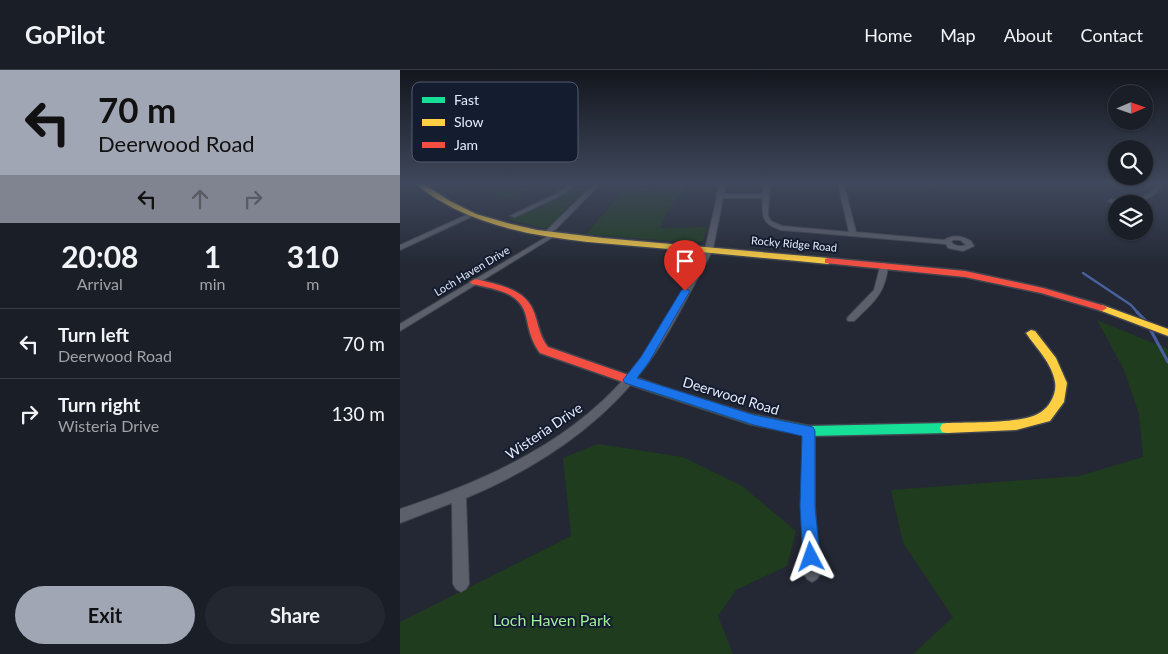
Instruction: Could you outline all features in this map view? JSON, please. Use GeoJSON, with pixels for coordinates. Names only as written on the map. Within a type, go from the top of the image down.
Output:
{"type":"FeatureCollection","features":[{"type":"Feature","properties":{"kind":"main road","name":"Rocky Ridge Road"},"geometry":{"type":"LineString","coordinates":[[466,211],[502,223],[551,233],[884,265],[988,278],[1097,306],[1168,333]]}},
{"type":"Feature","properties":{"kind":"main road","name":"Deerwood Road"},"geometry":{"type":"LineString","coordinates":[[475,282],[521,297],[529,307],[532,333],[539,346],[544,350],[629,380],[754,420],[809,431],[912,430],[1016,425],[1045,417],[1058,402],[1061,383],[1052,361],[1032,332]]}},
{"type":"Feature","properties":{"kind":"street"},"geometry":{"type":"LineString","coordinates":[[513,216],[523,211]]}},
{"type":"Feature","properties":{"kind":"street","name":"Loch Haven Drive"},"geometry":{"type":"LineString","coordinates":[[400,328],[551,233],[568,211]]}},
{"type":"Feature","properties":{"kind":"street","name":"Wisteria Drive"},"geometry":{"type":"LineString","coordinates":[[400,516],[459,495],[517,468],[562,440],[598,412],[629,380],[657,340],[709,249],[717,211]]}},
{"type":"Feature","properties":{"kind":"street"},"geometry":{"type":"LineString","coordinates":[[765,211],[765,216],[769,222],[776,226],[947,242]]}},
{"type":"Feature","properties":{"kind":"street"},"geometry":{"type":"LineString","coordinates":[[848,211],[853,234]]}},
{"type":"Feature","properties":{"kind":"street"},"geometry":{"type":"LineString","coordinates":[[400,248],[473,214]]}},
{"type":"Feature","properties":{"kind":"street"},"geometry":{"type":"LineString","coordinates":[[851,319],[879,291],[884,279],[884,265]]}},
{"type":"Feature","properties":{"kind":"street"},"geometry":{"type":"LineString","coordinates":[[809,431],[808,507],[812,574]]}},
{"type":"Feature","properties":{"kind":"street"},"geometry":{"type":"LineString","coordinates":[[459,495],[461,584]]}},
{"type":"Feature","properties":{"kind":"green space"},"geometry":{"type":"Polygon","coordinates":[[[528,211],[564,211],[552,225],[545,228],[509,220],[528,211]]]}},
{"type":"Feature","properties":{"kind":"green space"},"geometry":{"type":"Polygon","coordinates":[[[606,211],[668,211],[660,228],[707,227],[703,241],[695,243],[586,234],[606,211]]]}},
{"type":"Feature","properties":{"kind":"green space"},"geometry":{"type":"Polygon","coordinates":[[[1097,320],[1168,349],[1168,654],[913,654],[953,617],[903,543],[891,490],[1079,476],[1143,457],[1139,414],[1124,370],[1097,320]]]}},
{"type":"Feature","properties":{"kind":"green space","name":"Loch Haven Park"},"geometry":{"type":"Polygon","coordinates":[[[598,444],[683,457],[742,486],[796,531],[787,566],[736,590],[718,616],[733,654],[400,654],[400,622],[571,536],[563,458],[598,444]]]}},
{"type":"Feature","properties":{"kind":"waterway"},"geometry":{"type":"LineString","coordinates":[[1083,273],[1131,305],[1138,313]]}},
{"type":"Feature","properties":{"kind":"waterway"},"geometry":{"type":"LineString","coordinates":[[1138,313],[1146,321]]}},
{"type":"Feature","properties":{"kind":"waterway"},"geometry":{"type":"LineString","coordinates":[[1150,329],[1168,362]]}},
{"type":"Feature","properties":{"kind":"traffic: fast"},"geometry":{"type":"LineString","coordinates":[[656,389],[750,419],[809,431],[947,428]]}},
{"type":"Feature","properties":{"kind":"traffic: slow"},"geometry":{"type":"LineString","coordinates":[[466,211],[505,225],[570,237],[828,261]]}},
{"type":"Feature","properties":{"kind":"traffic: slow"},"geometry":{"type":"LineString","coordinates":[[1102,308],[1168,333]]}},
{"type":"Feature","properties":{"kind":"traffic: slow"},"geometry":{"type":"LineString","coordinates":[[947,428],[1016,425],[1045,417],[1058,402],[1061,383],[1052,361],[1031,333]]}},
{"type":"Feature","properties":{"kind":"traffic: jam"},"geometry":{"type":"LineString","coordinates":[[828,261],[965,274],[1043,291],[1102,308]]}},
{"type":"Feature","properties":{"kind":"traffic: jam"},"geometry":{"type":"LineString","coordinates":[[475,282],[502,288],[517,295],[528,308],[536,339],[544,350],[656,389]]}},
{"type":"Feature","properties":{"kind":"route"},"geometry":{"type":"LineString","coordinates":[[685,291],[645,360],[629,380],[775,426],[809,431],[808,507],[811,557]]}}]}
